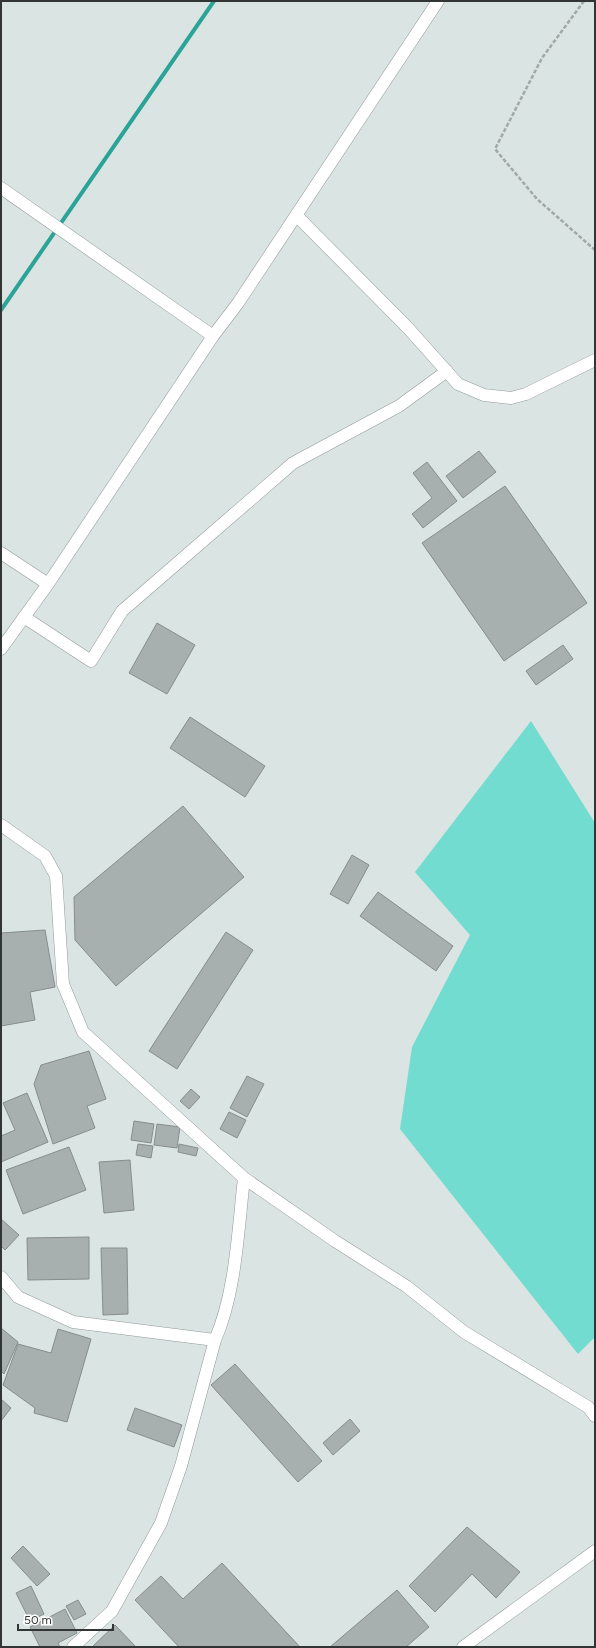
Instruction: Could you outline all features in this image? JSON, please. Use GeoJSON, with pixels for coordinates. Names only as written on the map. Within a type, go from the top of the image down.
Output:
{"type":"FeatureCollection","features":[{"type":"Feature","properties":{"kind":"street"},"geometry":{"type":"LineString","coordinates":[[1,649],[48,584],[213,336],[238,303],[438,1]]}},
{"type":"Feature","properties":{"kind":"street"},"geometry":{"type":"LineString","coordinates":[[1,188],[213,336]]}},
{"type":"Feature","properties":{"kind":"street"},"geometry":{"type":"LineString","coordinates":[[296,215],[408,328],[458,384],[484,395],[511,398],[526,394],[595,360]]}},
{"type":"Feature","properties":{"kind":"street"},"geometry":{"type":"LineString","coordinates":[[24,617],[92,661],[122,610],[293,463],[399,406],[447,371]]}},
{"type":"Feature","properties":{"kind":"street"},"geometry":{"type":"LineString","coordinates":[[1,553],[48,584]]}},
{"type":"Feature","properties":{"kind":"street"},"geometry":{"type":"LineString","coordinates":[[1,825],[45,856],[56,876],[63,984],[83,1032],[244,1178],[335,1241],[406,1286],[464,1332],[588,1407],[595,1416]]}},
{"type":"Feature","properties":{"kind":"street"},"geometry":{"type":"LineString","coordinates":[[73,1647],[112,1612],[160,1523],[181,1466],[214,1340],[222,1324],[231,1283],[244,1178]]}},
{"type":"Feature","properties":{"kind":"street"},"geometry":{"type":"LineString","coordinates":[[1,1277],[18,1297],[73,1322],[214,1340]]}},
{"type":"Feature","properties":{"kind":"street"},"geometry":{"type":"LineString","coordinates":[[463,1647],[595,1551]]}},
{"type":"Feature","properties":{"kind":"path"},"geometry":{"type":"LineString","coordinates":[[584,1],[542,58],[495,149],[537,199],[595,250]]}},
{"type":"Feature","properties":{"kind":"shaded area"},"geometry":{"type":"Polygon","coordinates":[[[531,721],[595,823],[595,1337],[578,1354],[400,1129],[412,1047],[470,935],[415,872],[531,721]]]}},
{"type":"Feature","properties":{"kind":"building"},"geometry":{"type":"Polygon","coordinates":[[[479,451],[496,472],[463,498],[446,476],[479,451]]]}},
{"type":"Feature","properties":{"kind":"building"},"geometry":{"type":"Polygon","coordinates":[[[427,462],[457,501],[423,528],[412,514],[432,498],[413,473],[427,462]]]}},
{"type":"Feature","properties":{"kind":"building"},"geometry":{"type":"Polygon","coordinates":[[[505,486],[587,603],[504,661],[422,543],[505,486]]]}},
{"type":"Feature","properties":{"kind":"building"},"geometry":{"type":"Polygon","coordinates":[[[157,623],[195,645],[167,694],[129,673],[157,623]]]}},
{"type":"Feature","properties":{"kind":"building"},"geometry":{"type":"Polygon","coordinates":[[[563,645],[573,659],[536,685],[526,671],[563,645]]]}},
{"type":"Feature","properties":{"kind":"building"},"geometry":{"type":"Polygon","coordinates":[[[190,717],[265,766],[245,797],[170,748],[190,717]]]}},
{"type":"Feature","properties":{"kind":"building"},"geometry":{"type":"Polygon","coordinates":[[[183,806],[244,877],[116,986],[75,940],[74,897],[183,806]]]}},
{"type":"Feature","properties":{"kind":"building"},"geometry":{"type":"Polygon","coordinates":[[[352,855],[369,865],[348,904],[330,894],[352,855]]]}},
{"type":"Feature","properties":{"kind":"building"},"geometry":{"type":"Polygon","coordinates":[[[378,892],[453,946],[436,971],[360,916],[378,892]]]}},
{"type":"Feature","properties":{"kind":"building"},"geometry":{"type":"Polygon","coordinates":[[[45,930],[55,987],[30,992],[35,1020],[1,1026],[1,933],[45,930]]]}},
{"type":"Feature","properties":{"kind":"building"},"geometry":{"type":"Polygon","coordinates":[[[226,932],[253,950],[177,1069],[149,1051],[226,932]]]}},
{"type":"Feature","properties":{"kind":"building"},"geometry":{"type":"Polygon","coordinates":[[[89,1051],[106,1099],[87,1106],[95,1128],[53,1144],[34,1084],[41,1065],[89,1051]]]}},
{"type":"Feature","properties":{"kind":"building"},"geometry":{"type":"Polygon","coordinates":[[[247,1076],[264,1084],[247,1117],[230,1108],[247,1076]]]}},
{"type":"Feature","properties":{"kind":"building"},"geometry":{"type":"Polygon","coordinates":[[[191,1089],[200,1097],[189,1109],[180,1101],[191,1089]]]}},
{"type":"Feature","properties":{"kind":"building"},"geometry":{"type":"Polygon","coordinates":[[[27,1093],[48,1142],[1,1162],[1,1136],[15,1130],[3,1103],[27,1093]]]}},
{"type":"Feature","properties":{"kind":"building"},"geometry":{"type":"Polygon","coordinates":[[[229,1112],[246,1120],[237,1138],[220,1129],[229,1112]]]}},
{"type":"Feature","properties":{"kind":"building"},"geometry":{"type":"Polygon","coordinates":[[[134,1121],[154,1124],[151,1143],[131,1140],[134,1121]]]}},
{"type":"Feature","properties":{"kind":"building"},"geometry":{"type":"Polygon","coordinates":[[[157,1124],[180,1127],[177,1148],[154,1145],[157,1124]]]}},
{"type":"Feature","properties":{"kind":"building"},"geometry":{"type":"Polygon","coordinates":[[[138,1144],[153,1146],[151,1158],[136,1155],[138,1144]]]}},
{"type":"Feature","properties":{"kind":"building"},"geometry":{"type":"Polygon","coordinates":[[[179,1144],[198,1148],[196,1156],[178,1152],[179,1144]]]}},
{"type":"Feature","properties":{"kind":"building"},"geometry":{"type":"Polygon","coordinates":[[[69,1147],[86,1190],[23,1214],[6,1170],[69,1147]]]}},
{"type":"Feature","properties":{"kind":"building"},"geometry":{"type":"Polygon","coordinates":[[[130,1160],[134,1210],[104,1213],[99,1162],[130,1160]]]}},
{"type":"Feature","properties":{"kind":"building"},"geometry":{"type":"Polygon","coordinates":[[[1,1219],[19,1235],[5,1250],[1,1246],[1,1219]]]}},
{"type":"Feature","properties":{"kind":"building"},"geometry":{"type":"Polygon","coordinates":[[[89,1237],[89,1279],[28,1280],[27,1238],[89,1237]]]}},
{"type":"Feature","properties":{"kind":"building"},"geometry":{"type":"Polygon","coordinates":[[[101,1248],[127,1248],[128,1314],[103,1315],[101,1248]]]}},
{"type":"Feature","properties":{"kind":"building"},"geometry":{"type":"Polygon","coordinates":[[[1,1328],[18,1342],[4,1374],[1,1371],[1,1328]]]}},
{"type":"Feature","properties":{"kind":"building"},"geometry":{"type":"Polygon","coordinates":[[[58,1329],[91,1339],[67,1422],[34,1413],[35,1408],[3,1385],[18,1344],[51,1353],[58,1329]]]}},
{"type":"Feature","properties":{"kind":"building"},"geometry":{"type":"Polygon","coordinates":[[[235,1364],[322,1461],[298,1482],[211,1385],[235,1364]]]}},
{"type":"Feature","properties":{"kind":"building"},"geometry":{"type":"Polygon","coordinates":[[[1,1399],[11,1408],[1,1421],[1,1399]]]}},
{"type":"Feature","properties":{"kind":"building"},"geometry":{"type":"Polygon","coordinates":[[[135,1408],[182,1425],[174,1447],[127,1430],[135,1408]]]}},
{"type":"Feature","properties":{"kind":"building"},"geometry":{"type":"Polygon","coordinates":[[[350,1419],[360,1431],[333,1455],[323,1443],[350,1419]]]}},
{"type":"Feature","properties":{"kind":"building"},"geometry":{"type":"Polygon","coordinates":[[[467,1527],[520,1572],[496,1598],[472,1574],[435,1612],[409,1586],[467,1527]]]}},
{"type":"Feature","properties":{"kind":"building"},"geometry":{"type":"Polygon","coordinates":[[[23,1546],[50,1574],[37,1586],[11,1558],[23,1546]]]}},
{"type":"Feature","properties":{"kind":"building"},"geometry":{"type":"Polygon","coordinates":[[[222,1563],[300,1647],[179,1647],[135,1600],[161,1576],[183,1599],[222,1563]]]}},
{"type":"Feature","properties":{"kind":"building"},"geometry":{"type":"Polygon","coordinates":[[[31,1586],[44,1614],[30,1621],[16,1593],[31,1586]]]}},
{"type":"Feature","properties":{"kind":"building"},"geometry":{"type":"Polygon","coordinates":[[[397,1590],[429,1627],[406,1647],[330,1647],[397,1590]]]}},
{"type":"Feature","properties":{"kind":"building"},"geometry":{"type":"Polygon","coordinates":[[[78,1600],[86,1614],[74,1620],[66,1606],[78,1600]]]}},
{"type":"Feature","properties":{"kind":"building"},"geometry":{"type":"Polygon","coordinates":[[[65,1609],[77,1633],[58,1643],[60,1647],[40,1647],[30,1627],[65,1609]]]}},
{"type":"Feature","properties":{"kind":"building"},"geometry":{"type":"Polygon","coordinates":[[[115,1625],[136,1647],[92,1647],[115,1625]]]}},
{"type":"Feature","properties":{"kind":"waterway"},"geometry":{"type":"LineString","coordinates":[[1,310],[214,1]]}}]}
